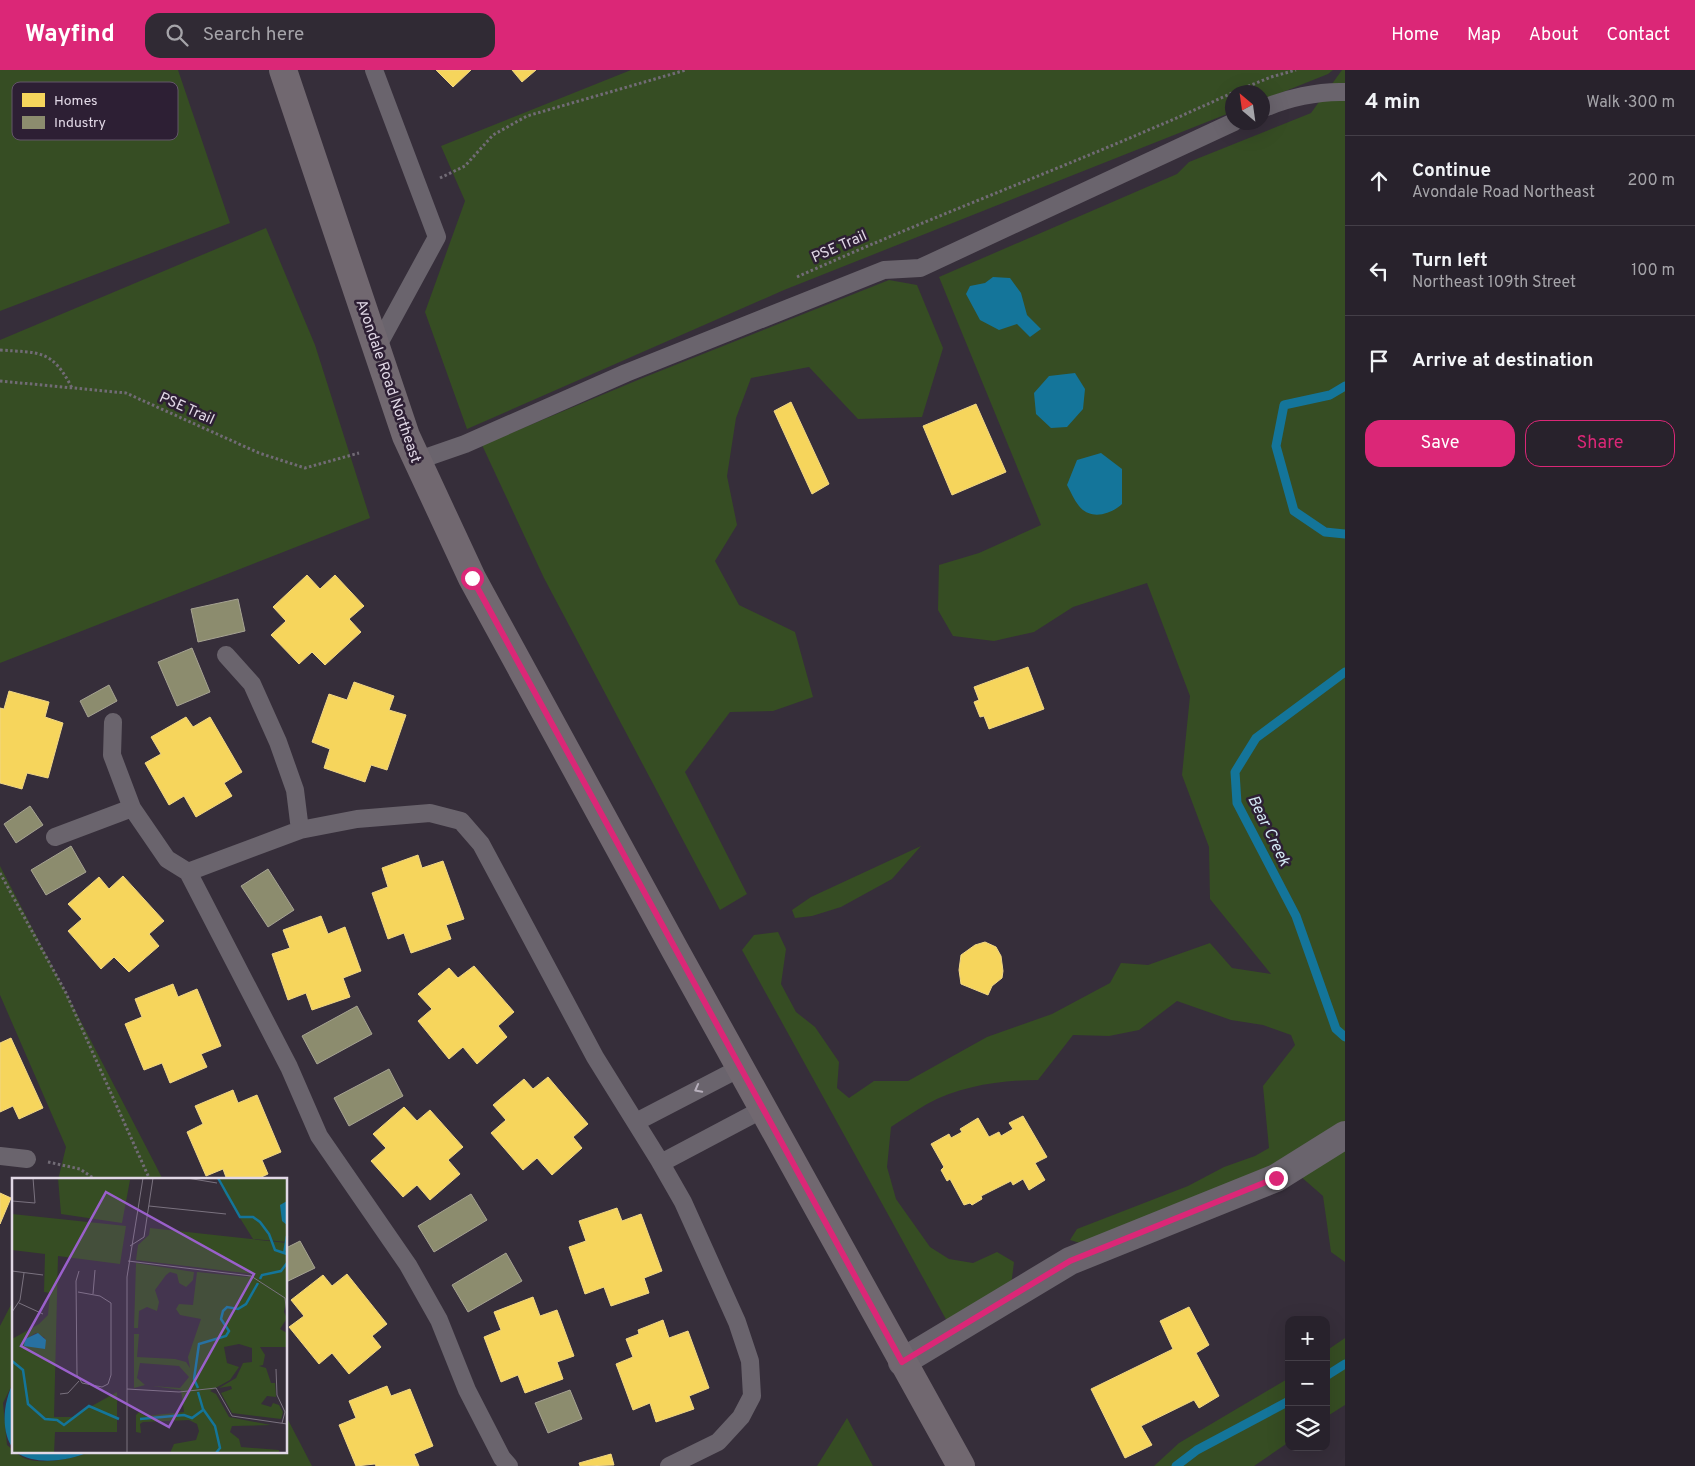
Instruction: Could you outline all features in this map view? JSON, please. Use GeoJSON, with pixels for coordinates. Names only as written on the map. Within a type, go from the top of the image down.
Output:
{"type":"FeatureCollection","features":[{"type":"Feature","properties":{"kind":"main road","name":"Avondale Road Northeast"},"geometry":{"type":"LineString","coordinates":[[283,70],[376,349],[416,461],[477,586],[675,950],[742,1067],[763,1109],[961,1466]]}},
{"type":"Feature","properties":{"kind":"street"},"geometry":{"type":"LineString","coordinates":[[902,1362],[1070,1261],[1276,1178],[1345,1135]]}},
{"type":"Feature","properties":{"kind":"lane"},"geometry":{"type":"LineString","coordinates":[[374,70],[437,237],[376,349]]}},
{"type":"Feature","properties":{"kind":"lane"},"geometry":{"type":"LineString","coordinates":[[1270,105],[1280,101],[1332,91],[1345,92]]}},
{"type":"Feature","properties":{"kind":"lane"},"geometry":{"type":"LineString","coordinates":[[416,461],[465,444],[626,373],[884,270],[920,268],[1225,126]]}},
{"type":"Feature","properties":{"kind":"lane"},"geometry":{"type":"LineString","coordinates":[[226,655],[252,684],[278,742],[295,790],[300,830]]}},
{"type":"Feature","properties":{"kind":"lane"},"geometry":{"type":"LineString","coordinates":[[113,722],[112,755],[132,808],[167,859],[188,872],[289,1067],[319,1136],[408,1265],[439,1320],[467,1390],[502,1458],[509,1466]]}},
{"type":"Feature","properties":{"kind":"lane"},"geometry":{"type":"LineString","coordinates":[[55,837],[132,808]]}},
{"type":"Feature","properties":{"kind":"lane"},"geometry":{"type":"LineString","coordinates":[[188,872],[300,830],[358,819],[430,813],[461,821],[481,844],[594,1057],[636,1122],[683,1202],[737,1322],[750,1361],[752,1396],[742,1417],[718,1442],[670,1466]]}},
{"type":"Feature","properties":{"kind":"lane"},"geometry":{"type":"LineString","coordinates":[[636,1122],[742,1067]]}},
{"type":"Feature","properties":{"kind":"lane"},"geometry":{"type":"LineString","coordinates":[[661,1163],[763,1109]]}},
{"type":"Feature","properties":{"kind":"lane"},"geometry":{"type":"LineString","coordinates":[[0,1156],[27,1159]]}},
{"type":"Feature","properties":{"kind":"path"},"geometry":{"type":"LineString","coordinates":[[417,184],[448,175],[465,166],[493,134],[527,116],[686,70]]}},
{"type":"Feature","properties":{"kind":"path","name":"PSE Trail"},"geometry":{"type":"LineString","coordinates":[[791,279],[868,245],[1146,133],[1225,96]]}},
{"type":"Feature","properties":{"kind":"path"},"geometry":{"type":"LineString","coordinates":[[0,350],[40,353],[55,361],[72,388]]}},
{"type":"Feature","properties":{"kind":"path","name":"PSE Trail"},"geometry":{"type":"LineString","coordinates":[[0,381],[126,393],[259,453],[305,468],[359,453]]}},
{"type":"Feature","properties":{"kind":"path"},"geometry":{"type":"LineString","coordinates":[[0,873],[66,993],[149,1178]]}},
{"type":"Feature","properties":{"kind":"path"},"geometry":{"type":"LineString","coordinates":[[27,1159],[80,1170],[93,1178]]}},
{"type":"Feature","properties":{"kind":"green space"},"geometry":{"type":"Polygon","coordinates":[[[0,70],[178,70],[230,223],[0,311],[0,70]]]}},
{"type":"Feature","properties":{"kind":"green space"},"geometry":{"type":"Polygon","coordinates":[[[631,70],[1333,70],[1328,74],[1270,97],[1270,85],[1225,85],[1225,115],[784,290],[467,429],[425,312],[465,201],[441,146],[631,70]]]}},
{"type":"Feature","properties":{"kind":"green space"},"geometry":{"type":"Polygon","coordinates":[[[1342,70],[1345,70],[1345,1262],[1331,1252],[1323,1196],[1283,1161],[1083,1244],[1070,1240],[1077,1229],[1188,1186],[1224,1167],[1255,1156],[1269,1148],[1263,1086],[1295,1045],[1291,1035],[1263,1025],[1231,1020],[1177,1001],[1139,1030],[1109,1036],[1073,1035],[1038,1080],[1010,1081],[967,1088],[927,1104],[891,1127],[887,1167],[896,1199],[930,1247],[949,1259],[973,1263],[997,1252],[1014,1262],[1011,1286],[948,1323],[742,950],[754,935],[778,932],[786,949],[781,984],[796,1012],[815,1027],[839,1062],[837,1088],[849,1098],[874,1081],[908,1081],[987,1037],[1052,1014],[1110,983],[1121,963],[1148,965],[1210,943],[1232,968],[1271,974],[1210,899],[1209,847],[1182,775],[1190,696],[1147,583],[1073,607],[1034,632],[994,641],[953,636],[938,610],[939,565],[979,553],[1041,525],[939,277],[1177,174],[1189,162],[1311,113],[1342,70]]]}},
{"type":"Feature","properties":{"kind":"green space"},"geometry":{"type":"Polygon","coordinates":[[[266,228],[315,345],[370,518],[0,663],[0,340],[266,228]]]}},
{"type":"Feature","properties":{"kind":"green space"},"geometry":{"type":"Polygon","coordinates":[[[889,280],[917,285],[943,348],[922,417],[858,419],[809,367],[751,378],[736,418],[727,476],[737,525],[715,561],[739,605],[795,632],[813,697],[773,711],[730,712],[685,772],[747,894],[720,910],[544,578],[482,445],[645,377],[889,280]]]}},
{"type":"Feature","properties":{"kind":"green space"},"geometry":{"type":"Polygon","coordinates":[[[921,846],[892,879],[841,907],[812,916],[795,918],[792,910],[811,897],[921,846]]]}},
{"type":"Feature","properties":{"kind":"green space"},"geometry":{"type":"Polygon","coordinates":[[[0,866],[162,1178],[58,1178],[66,1147],[0,995],[0,866]]]}},
{"type":"Feature","properties":{"kind":"green space"},"geometry":{"type":"Polygon","coordinates":[[[12,1303],[12,1385],[3,1403],[7,1445],[12,1449],[12,1454],[18,1454],[29,1460],[46,1461],[65,1459],[83,1454],[288,1454],[288,1420],[312,1466],[0,1466],[0,1326],[12,1303]]]}},
{"type":"Feature","properties":{"kind":"green space"},"geometry":{"type":"Polygon","coordinates":[[[1345,1338],[1345,1405],[1330,1414],[1330,1361],[1330,1348],[1345,1338]]]}},
{"type":"Feature","properties":{"kind":"green space"},"geometry":{"type":"Polygon","coordinates":[[[1285,1380],[1285,1445],[1254,1466],[1154,1466],[1179,1443],[1285,1380]]]}},
{"type":"Feature","properties":{"kind":"green space"},"geometry":{"type":"Polygon","coordinates":[[[847,1418],[873,1466],[817,1466],[847,1418]]]}},
{"type":"Feature","properties":{"kind":"water"},"geometry":{"type":"Polygon","coordinates":[[[993,277],[1010,278],[1021,293],[1027,315],[1041,329],[1030,337],[1017,324],[999,330],[980,320],[966,294],[970,286],[985,283],[993,277]]]}},
{"type":"Feature","properties":{"kind":"water"},"geometry":{"type":"Polygon","coordinates":[[[1075,373],[1085,389],[1083,409],[1067,427],[1051,428],[1036,414],[1034,393],[1049,376],[1075,373]]]}},
{"type":"Feature","properties":{"kind":"water"},"geometry":{"type":"Polygon","coordinates":[[[1101,453],[1122,469],[1122,504],[1112,511],[1095,515],[1084,511],[1079,506],[1067,485],[1077,460],[1101,453]]]}},
{"type":"Feature","properties":{"kind":"water"},"geometry":{"type":"Polygon","coordinates":[[[12,1385],[12,1446],[5,1426],[5,1407],[12,1385]]]}},
{"type":"Feature","properties":{"kind":"water"},"geometry":{"type":"Polygon","coordinates":[[[20,1454],[84,1454],[52,1461],[42,1461],[20,1454]]]}},
{"type":"Feature","properties":{"kind":"building: Homes"},"geometry":{"type":"Polygon","coordinates":[[[436,70],[471,70],[453,87],[436,70]]]}},
{"type":"Feature","properties":{"kind":"building: Homes"},"geometry":{"type":"Polygon","coordinates":[[[512,70],[536,70],[522,82],[512,70]]]}},
{"type":"Feature","properties":{"kind":"building: Homes"},"geometry":{"type":"Polygon","coordinates":[[[791,402],[829,484],[812,494],[774,411],[791,402]]]}},
{"type":"Feature","properties":{"kind":"building: Homes"},"geometry":{"type":"Polygon","coordinates":[[[976,404],[1006,472],[952,495],[923,426],[976,404]]]}},
{"type":"Feature","properties":{"kind":"building: Homes"},"geometry":{"type":"Polygon","coordinates":[[[307,575],[320,589],[335,575],[364,606],[349,619],[361,632],[325,665],[312,652],[299,664],[271,635],[286,621],[273,607],[307,575]]]}},
{"type":"Feature","properties":{"kind":"building: Homes"},"geometry":{"type":"Polygon","coordinates":[[[1028,667],[1044,709],[989,729],[984,716],[980,717],[974,702],[979,700],[974,687],[1028,667]]]}},
{"type":"Feature","properties":{"kind":"building: Homes"},"geometry":{"type":"Polygon","coordinates":[[[354,682],[394,696],[389,710],[406,715],[387,770],[371,765],[365,782],[324,768],[330,749],[312,742],[329,694],[347,700],[354,682]]]}},
{"type":"Feature","properties":{"kind":"building: Homes"},"geometry":{"type":"Polygon","coordinates":[[[9,691],[49,702],[45,717],[63,723],[48,778],[27,773],[22,789],[0,783],[0,708],[4,709],[9,691]]]}},
{"type":"Feature","properties":{"kind":"building: Homes"},"geometry":{"type":"Polygon","coordinates":[[[186,717],[193,727],[210,717],[242,772],[224,783],[232,796],[196,817],[184,796],[169,805],[145,763],[161,754],[151,737],[186,717]]]}},
{"type":"Feature","properties":{"kind":"building: Homes"},"geometry":{"type":"Polygon","coordinates":[[[418,855],[422,868],[443,861],[464,919],[446,925],[451,939],[411,953],[404,933],[388,939],[372,893],[388,887],[382,868],[418,855]]]}},
{"type":"Feature","properties":{"kind":"building: Homes"},"geometry":{"type":"Polygon","coordinates":[[[123,876],[164,921],[149,934],[159,946],[129,972],[114,957],[101,969],[68,931],[82,919],[68,904],[99,877],[109,889],[123,876]]]}},
{"type":"Feature","properties":{"kind":"building: Homes"},"geometry":{"type":"Polygon","coordinates":[[[321,916],[328,934],[345,927],[361,971],[343,978],[350,997],[312,1010],[306,993],[288,1000],[272,954],[290,948],[283,930],[321,916]]]}},
{"type":"Feature","properties":{"kind":"building: Homes"},"geometry":{"type":"Polygon","coordinates":[[[985,942],[996,947],[1001,956],[1003,971],[1002,978],[992,986],[988,995],[961,984],[959,970],[961,955],[975,945],[985,942]]]}},
{"type":"Feature","properties":{"kind":"building: Homes"},"geometry":{"type":"Polygon","coordinates":[[[474,966],[514,1012],[498,1026],[507,1037],[477,1064],[463,1047],[449,1059],[418,1021],[432,1009],[418,994],[449,968],[458,978],[474,966]]]}},
{"type":"Feature","properties":{"kind":"building: Homes"},"geometry":{"type":"Polygon","coordinates":[[[173,984],[178,997],[197,989],[221,1046],[201,1054],[207,1067],[170,1083],[162,1063],[144,1070],[125,1024],[142,1017],[135,999],[173,984]]]}},
{"type":"Feature","properties":{"kind":"building: Homes"},"geometry":{"type":"Polygon","coordinates":[[[11,1038],[43,1108],[19,1119],[13,1106],[0,1112],[0,1043],[11,1038]]]}},
{"type":"Feature","properties":{"kind":"building: Homes"},"geometry":{"type":"Polygon","coordinates":[[[548,1077],[588,1124],[573,1137],[582,1148],[552,1175],[537,1158],[523,1170],[491,1133],[506,1120],[493,1105],[524,1079],[533,1089],[548,1077]]]}},
{"type":"Feature","properties":{"kind":"building: Homes"},"geometry":{"type":"Polygon","coordinates":[[[233,1090],[238,1103],[257,1095],[281,1152],[262,1160],[268,1174],[259,1178],[226,1178],[223,1169],[206,1176],[187,1132],[203,1124],[195,1106],[233,1090]]]}},
{"type":"Feature","properties":{"kind":"building: Homes"},"geometry":{"type":"Polygon","coordinates":[[[404,1107],[417,1121],[430,1110],[463,1147],[448,1160],[460,1174],[430,1200],[417,1185],[403,1197],[371,1161],[386,1148],[373,1134],[404,1107]]]}},
{"type":"Feature","properties":{"kind":"building: Homes"},"geometry":{"type":"Polygon","coordinates":[[[1023,1116],[1047,1157],[1035,1163],[1045,1180],[1029,1190],[1023,1179],[1013,1185],[1011,1181],[981,1196],[982,1199],[972,1205],[970,1203],[964,1205],[950,1179],[947,1181],[941,1170],[944,1167],[931,1144],[949,1134],[951,1138],[962,1132],[960,1129],[978,1118],[989,1137],[999,1132],[1001,1136],[1013,1129],[1009,1123],[1023,1116]]]}},
{"type":"Feature","properties":{"kind":"building: Homes"},"geometry":{"type":"Polygon","coordinates":[[[0,1193],[11,1198],[0,1224],[0,1193]]]}},
{"type":"Feature","properties":{"kind":"building: Homes"},"geometry":{"type":"Polygon","coordinates":[[[617,1208],[622,1221],[641,1214],[662,1271],[644,1278],[649,1293],[611,1306],[604,1287],[585,1294],[569,1247],[586,1241],[579,1221],[617,1208]]]}},
{"type":"Feature","properties":{"kind":"building: Homes"},"geometry":{"type":"Polygon","coordinates":[[[347,1274],[387,1324],[372,1336],[381,1347],[349,1374],[332,1353],[319,1364],[289,1327],[304,1316],[291,1300],[323,1275],[332,1286],[347,1274]]]}},
{"type":"Feature","properties":{"kind":"building: Homes"},"geometry":{"type":"Polygon","coordinates":[[[533,1297],[540,1316],[557,1310],[574,1356],[557,1362],[563,1379],[525,1393],[518,1375],[501,1382],[484,1337],[501,1330],[494,1312],[533,1297]]]}},
{"type":"Feature","properties":{"kind":"building: Homes"},"geometry":{"type":"Polygon","coordinates":[[[1189,1307],[1209,1345],[1196,1353],[1219,1396],[1199,1408],[1194,1400],[1141,1426],[1152,1445],[1125,1458],[1091,1389],[1173,1349],[1160,1321],[1189,1307]]]}},
{"type":"Feature","properties":{"kind":"building: Homes"},"geometry":{"type":"Polygon","coordinates":[[[663,1320],[669,1338],[688,1331],[709,1388],[689,1396],[694,1409],[656,1422],[650,1403],[633,1410],[616,1364],[633,1357],[626,1339],[639,1334],[638,1330],[663,1320]]]}},
{"type":"Feature","properties":{"kind":"building: Homes"},"geometry":{"type":"Polygon","coordinates":[[[387,1386],[391,1396],[410,1389],[433,1446],[414,1454],[419,1466],[376,1466],[375,1464],[356,1466],[339,1425],[356,1418],[349,1401],[387,1386]]]}},
{"type":"Feature","properties":{"kind":"building: Homes"},"geometry":{"type":"Polygon","coordinates":[[[611,1454],[614,1465],[580,1466],[579,1463],[611,1454]]]}},
{"type":"Feature","properties":{"kind":"building: Industry"},"geometry":{"type":"Polygon","coordinates":[[[238,599],[245,631],[198,642],[191,609],[238,599]]]}},
{"type":"Feature","properties":{"kind":"building: Industry"},"geometry":{"type":"Polygon","coordinates":[[[192,648],[210,692],[177,706],[158,662],[192,648]]]}},
{"type":"Feature","properties":{"kind":"building: Industry"},"geometry":{"type":"Polygon","coordinates":[[[109,685],[117,701],[88,717],[80,701],[109,685]]]}},
{"type":"Feature","properties":{"kind":"building: Industry"},"geometry":{"type":"Polygon","coordinates":[[[30,806],[43,825],[16,843],[4,824],[30,806]]]}},
{"type":"Feature","properties":{"kind":"building: Industry"},"geometry":{"type":"Polygon","coordinates":[[[71,846],[86,872],[46,895],[31,870],[71,846]]]}},
{"type":"Feature","properties":{"kind":"building: Industry"},"geometry":{"type":"Polygon","coordinates":[[[268,869],[294,910],[268,927],[241,886],[268,869]]]}},
{"type":"Feature","properties":{"kind":"building: Industry"},"geometry":{"type":"Polygon","coordinates":[[[357,1006],[372,1034],[317,1064],[302,1036],[357,1006]]]}},
{"type":"Feature","properties":{"kind":"building: Industry"},"geometry":{"type":"Polygon","coordinates":[[[389,1069],[403,1096],[349,1126],[334,1098],[389,1069]]]}},
{"type":"Feature","properties":{"kind":"building: Industry"},"geometry":{"type":"Polygon","coordinates":[[[471,1194],[487,1220],[434,1252],[418,1226],[471,1194]]]}},
{"type":"Feature","properties":{"kind":"building: Industry"},"geometry":{"type":"Polygon","coordinates":[[[300,1241],[315,1268],[288,1281],[288,1247],[300,1241]]]}},
{"type":"Feature","properties":{"kind":"building: Industry"},"geometry":{"type":"Polygon","coordinates":[[[506,1253],[522,1281],[468,1312],[452,1285],[506,1253]]]}},
{"type":"Feature","properties":{"kind":"building: Industry"},"geometry":{"type":"Polygon","coordinates":[[[570,1390],[582,1419],[548,1433],[535,1403],[570,1390]]]}},
{"type":"Feature","properties":{"kind":"waterway","name":"Bear Creek"},"geometry":{"type":"LineString","coordinates":[[1345,386],[1330,395],[1284,405],[1276,446],[1294,511],[1325,532],[1345,534]]}},
{"type":"Feature","properties":{"kind":"waterway","name":"Bear Creek"},"geometry":{"type":"LineString","coordinates":[[1345,672],[1256,738],[1235,772],[1237,803],[1296,916],[1336,1029],[1345,1037]]}},
{"type":"Feature","properties":{"kind":"waterway"},"geometry":{"type":"LineString","coordinates":[[1330,1373],[1345,1364]]}},
{"type":"Feature","properties":{"kind":"waterway"},"geometry":{"type":"LineString","coordinates":[[1176,1466],[1197,1450],[1285,1403]]}},
{"type":"Feature","properties":{"kind":"route"},"geometry":{"type":"LineString","coordinates":[[472,578],[675,950],[742,1067],[763,1109],[902,1362],[1070,1261],[1276,1178]]}}]}
